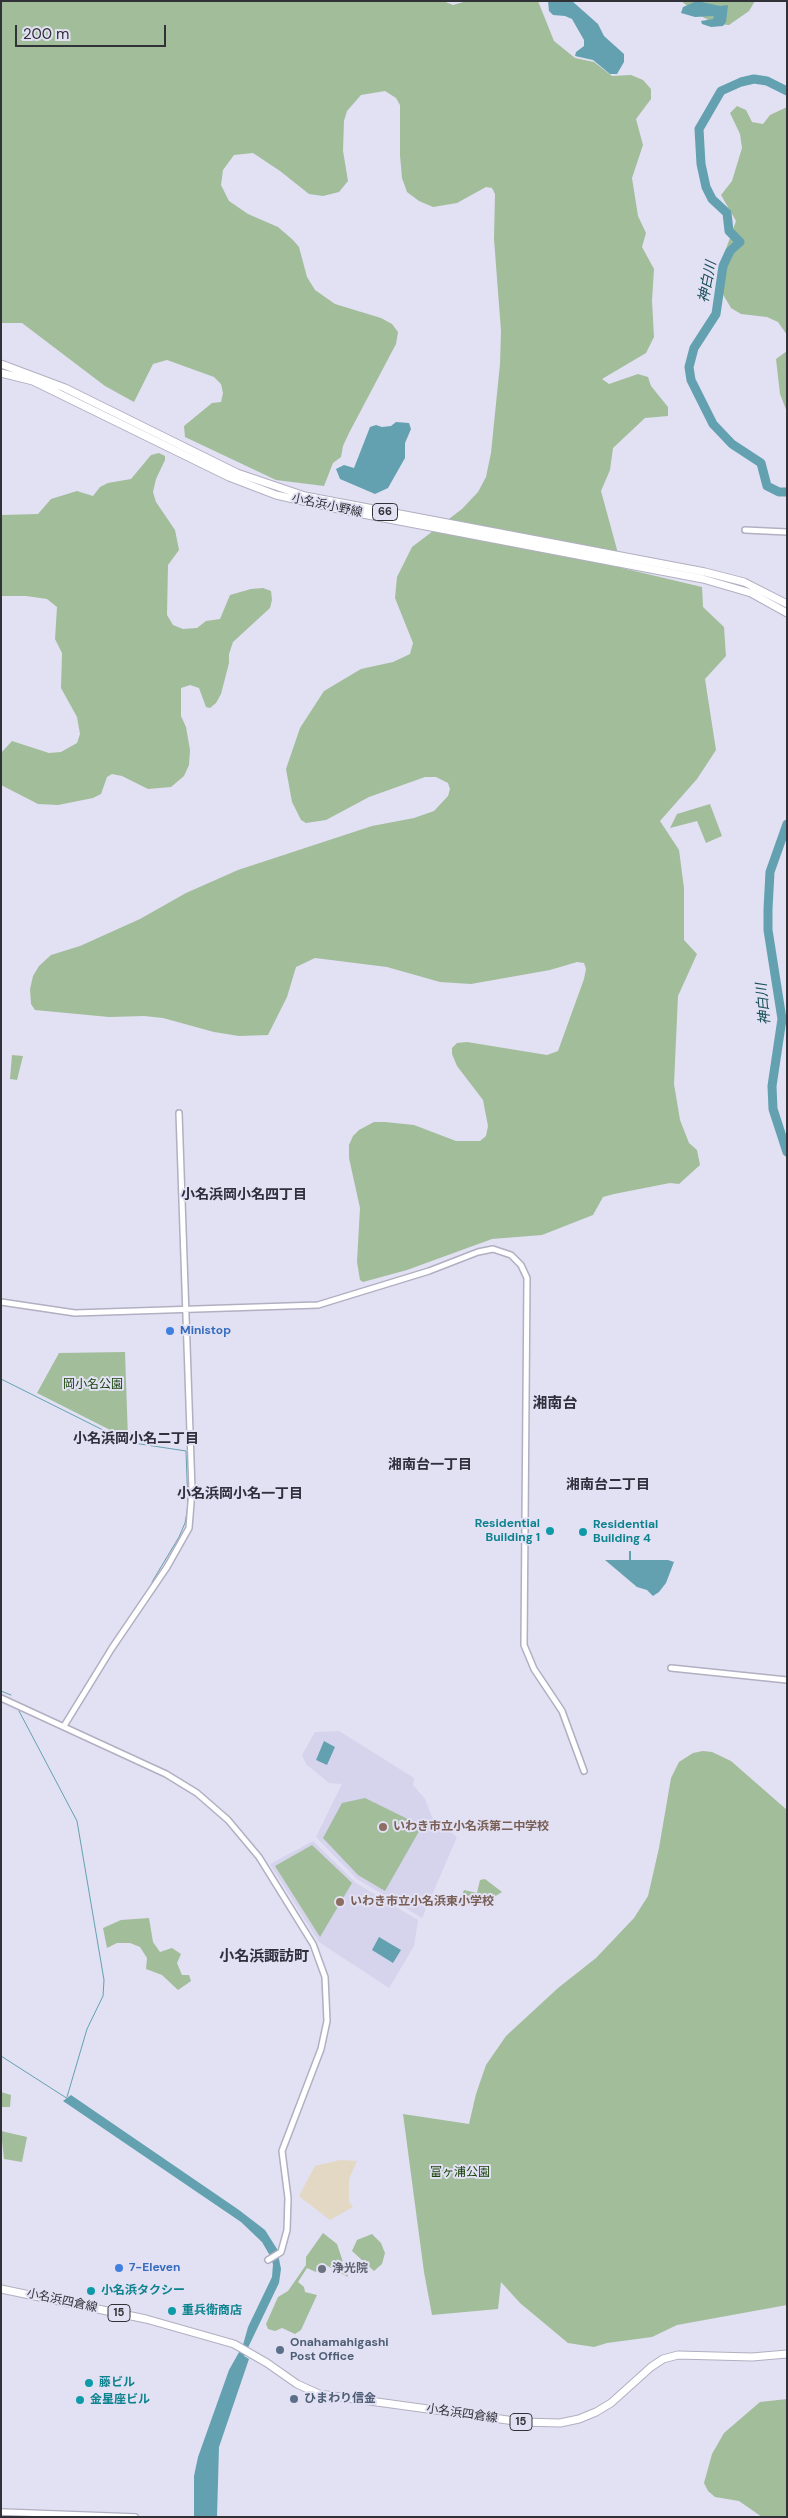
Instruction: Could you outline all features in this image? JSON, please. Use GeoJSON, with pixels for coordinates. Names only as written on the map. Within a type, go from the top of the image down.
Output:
{"type":"FeatureCollection","features":[{"type":"Feature","properties":{"kind":"main road","name":"小名浜小野線"},"geometry":{"type":"LineString","coordinates":[[1,364],[36,375],[65,388],[236,473],[305,496],[706,572],[744,582],[787,604]]}},
{"type":"Feature","properties":{"kind":"main road","name":"小名浜小野線"},"geometry":{"type":"LineString","coordinates":[[1,373],[40,384],[228,477],[276,495],[347,511],[703,579],[743,590],[787,613]]}},
{"type":"Feature","properties":{"kind":"main road","name":"小名浜四倉線"},"geometry":{"type":"LineString","coordinates":[[1,2289],[146,2319],[238,2347],[267,2363],[297,2384],[319,2394],[522,2422],[560,2423],[579,2419],[611,2403],[651,2367],[663,2359],[694,2354],[752,2357],[787,2354]]}},
{"type":"Feature","properties":{"kind":"main road"},"geometry":{"type":"LineString","coordinates":[[1,2512],[135,2517]]}},
{"type":"Feature","properties":{"kind":"street"},"geometry":{"type":"LineString","coordinates":[[745,530],[787,532]]}},
{"type":"Feature","properties":{"kind":"street"},"geometry":{"type":"LineString","coordinates":[[64,1726],[189,1528],[192,1490],[179,1113]]}},
{"type":"Feature","properties":{"kind":"street"},"geometry":{"type":"LineString","coordinates":[[1,1302],[75,1312],[318,1305],[428,1271],[486,1250],[505,1252],[516,1259],[527,1278],[524,1645],[534,1670],[562,1711],[584,1771]]}},
{"type":"Feature","properties":{"kind":"street"},"geometry":{"type":"LineString","coordinates":[[671,1668],[787,1680]]}},
{"type":"Feature","properties":{"kind":"street"},"geometry":{"type":"LineString","coordinates":[[1,1698],[166,1774],[197,1793],[242,1835],[259,1857],[318,1955],[326,1986],[327,2021],[321,2049],[282,2151],[288,2198],[287,2230],[279,2253],[269,2260]]}},
{"type":"Feature","properties":{"kind":"shaded area","name":"いわき市立小名浜第二中学校"},"geometry":{"type":"Polygon","coordinates":[[[339,1731],[414,1778],[413,1785],[425,1799],[432,1817],[457,1837],[422,1918],[357,1879],[316,1837],[342,1784],[329,1783],[306,1764],[302,1755],[315,1732],[339,1731]]]}},
{"type":"Feature","properties":{"kind":"shaded area","name":"いわき市立小名浜東小学校"},"geometry":{"type":"Polygon","coordinates":[[[313,1841],[356,1883],[418,1920],[414,1946],[389,1988],[319,1942],[270,1864],[313,1841]]]}},
{"type":"Feature","properties":{"kind":"shaded area"},"geometry":{"type":"Polygon","coordinates":[[[340,2160],[357,2161],[349,2179],[349,2202],[353,2207],[330,2220],[300,2197],[300,2194],[315,2166],[340,2160]]]}},
{"type":"Feature","properties":{"kind":"green space"},"geometry":{"type":"Polygon","coordinates":[[[1,1],[443,1],[453,5],[467,1],[538,1],[554,41],[575,58],[594,62],[612,76],[631,75],[643,80],[651,89],[651,99],[636,119],[643,145],[632,178],[638,216],[646,233],[642,247],[654,269],[652,301],[654,337],[646,353],[602,379],[609,384],[638,374],[648,377],[651,386],[668,407],[668,416],[645,418],[613,448],[610,470],[601,491],[622,568],[702,587],[703,607],[724,627],[726,656],[705,679],[716,750],[697,779],[660,821],[679,850],[684,888],[684,940],[697,954],[678,996],[674,1084],[680,1120],[689,1143],[697,1150],[700,1165],[679,1184],[670,1183],[603,1197],[593,1215],[542,1235],[492,1239],[407,1270],[363,1282],[360,1280],[357,1262],[360,1208],[349,1158],[349,1145],[353,1136],[359,1130],[374,1122],[385,1122],[414,1125],[456,1141],[480,1141],[486,1136],[488,1126],[483,1100],[457,1066],[452,1054],[452,1048],[457,1043],[467,1042],[547,1055],[558,1051],[584,979],[586,969],[584,963],[577,962],[550,970],[471,984],[440,982],[387,967],[315,958],[296,967],[287,997],[268,1035],[239,1036],[214,1032],[163,1018],[144,1016],[109,1017],[35,1010],[31,1004],[30,989],[33,976],[39,966],[51,955],[80,946],[140,919],[186,893],[238,870],[372,826],[414,818],[434,811],[448,796],[450,789],[448,783],[436,777],[425,777],[369,797],[326,820],[306,823],[301,820],[292,802],[286,769],[300,728],[324,691],[361,669],[393,662],[410,654],[413,643],[395,598],[397,577],[412,547],[462,509],[478,492],[486,477],[491,453],[500,364],[501,331],[494,239],[495,194],[492,188],[486,187],[457,203],[433,207],[419,201],[407,192],[402,178],[400,155],[400,105],[396,98],[385,91],[361,95],[347,111],[344,121],[343,151],[348,181],[339,192],[323,196],[309,194],[253,153],[234,155],[223,170],[221,185],[229,201],[248,214],[278,227],[293,240],[299,247],[307,277],[315,290],[335,304],[381,318],[392,324],[398,332],[396,344],[349,433],[343,446],[341,457],[333,463],[324,486],[276,480],[185,437],[184,426],[212,403],[221,402],[223,393],[221,384],[214,377],[167,360],[153,364],[134,402],[105,386],[22,323],[1,323],[1,1]]]}},
{"type":"Feature","properties":{"kind":"green space"},"geometry":{"type":"Polygon","coordinates":[[[681,1],[755,1],[749,11],[729,25],[716,24],[699,15],[681,1]]]}},
{"type":"Feature","properties":{"kind":"green space"},"geometry":{"type":"Polygon","coordinates":[[[737,106],[746,110],[752,122],[763,124],[770,115],[787,107],[787,335],[778,322],[767,317],[741,314],[731,308],[721,291],[722,260],[736,221],[721,195],[732,181],[742,148],[740,134],[730,113],[737,106]]]}},
{"type":"Feature","properties":{"kind":"green space"},"geometry":{"type":"Polygon","coordinates":[[[787,351],[787,412],[780,394],[776,359],[787,351]]]}},
{"type":"Feature","properties":{"kind":"green space"},"geometry":{"type":"Polygon","coordinates":[[[159,453],[165,456],[165,460],[156,479],[153,492],[156,502],[175,530],[179,550],[168,565],[167,615],[173,625],[183,629],[197,628],[206,621],[220,619],[230,595],[251,589],[263,588],[271,591],[272,600],[270,608],[233,642],[221,694],[216,703],[210,708],[206,707],[199,688],[190,685],[181,688],[181,716],[186,727],[190,750],[189,765],[184,776],[171,787],[148,789],[122,776],[112,774],[107,777],[101,794],[93,798],[58,805],[38,804],[1,785],[1,753],[12,741],[49,753],[61,752],[77,743],[80,734],[77,717],[61,688],[62,653],[55,639],[57,607],[47,599],[26,596],[1,596],[1,515],[38,514],[51,499],[77,491],[93,496],[100,487],[108,483],[131,479],[151,455],[159,453]]]}},
{"type":"Feature","properties":{"kind":"green space"},"geometry":{"type":"Polygon","coordinates":[[[710,804],[722,836],[706,843],[697,821],[670,828],[677,814],[710,804]]]}},
{"type":"Feature","properties":{"kind":"green space"},"geometry":{"type":"Polygon","coordinates":[[[12,1055],[23,1056],[17,1080],[10,1079],[12,1055]]]}},
{"type":"Feature","properties":{"kind":"green space","name":"岡小名公園"},"geometry":{"type":"Polygon","coordinates":[[[125,1352],[128,1439],[37,1393],[59,1353],[125,1352]]]}},
{"type":"Feature","properties":{"kind":"green space","name":"富ヶ浦公園"},"geometry":{"type":"Polygon","coordinates":[[[712,1752],[731,1761],[787,1810],[787,2305],[677,2325],[652,2337],[607,2343],[594,2347],[568,2343],[520,2303],[501,2282],[498,2309],[432,2315],[424,2272],[403,2114],[469,2124],[476,2094],[486,2065],[506,2036],[558,1988],[596,1958],[634,1918],[648,1896],[659,1848],[671,1778],[679,1762],[693,1753],[712,1752]]]}},
{"type":"Feature","properties":{"kind":"green space"},"geometry":{"type":"Polygon","coordinates":[[[365,1798],[422,1826],[385,1891],[358,1875],[323,1838],[342,1803],[365,1798]]]}},
{"type":"Feature","properties":{"kind":"green space"},"geometry":{"type":"Polygon","coordinates":[[[312,1845],[352,1883],[320,1937],[275,1866],[312,1845]]]}},
{"type":"Feature","properties":{"kind":"green space"},"geometry":{"type":"Polygon","coordinates":[[[485,1879],[502,1892],[481,1905],[461,1898],[464,1890],[477,1893],[480,1880],[485,1879]]]}},
{"type":"Feature","properties":{"kind":"green space"},"geometry":{"type":"Polygon","coordinates":[[[149,1918],[153,1942],[160,1952],[172,1948],[181,1954],[177,1963],[182,1975],[189,1975],[191,1981],[178,1990],[162,1975],[146,1969],[147,1958],[140,1947],[130,1943],[117,1943],[107,1948],[103,1928],[121,1920],[149,1918]]]}},
{"type":"Feature","properties":{"kind":"green space"},"geometry":{"type":"Polygon","coordinates":[[[1,2092],[11,2095],[10,2107],[1,2107],[1,2092]]]}},
{"type":"Feature","properties":{"kind":"green space"},"geometry":{"type":"Polygon","coordinates":[[[1,2131],[27,2137],[22,2162],[4,2159],[1,2131]]]}},
{"type":"Feature","properties":{"kind":"green space","name":"浄光院"},"geometry":{"type":"Polygon","coordinates":[[[323,2233],[337,2244],[348,2277],[322,2263],[316,2272],[307,2268],[298,2282],[304,2287],[305,2292],[317,2295],[301,2330],[295,2334],[282,2328],[275,2331],[268,2329],[266,2324],[278,2297],[288,2291],[306,2265],[306,2257],[323,2233]]]}},
{"type":"Feature","properties":{"kind":"green space"},"geometry":{"type":"Polygon","coordinates":[[[372,2234],[381,2243],[385,2253],[382,2264],[374,2271],[352,2251],[357,2240],[372,2234]]]}},
{"type":"Feature","properties":{"kind":"green space"},"geometry":{"type":"Polygon","coordinates":[[[787,2399],[787,2516],[762,2517],[739,2501],[715,2497],[708,2491],[704,2483],[712,2454],[724,2433],[760,2402],[787,2399]]]}},
{"type":"Feature","properties":{"kind":"water"},"geometry":{"type":"Polygon","coordinates":[[[548,1],[572,1],[598,24],[604,36],[624,54],[624,62],[617,74],[610,74],[593,60],[575,56],[576,52],[584,46],[584,40],[572,19],[553,15],[549,11],[548,1]]]}},
{"type":"Feature","properties":{"kind":"water"},"geometry":{"type":"Polygon","coordinates":[[[697,1],[720,6],[728,5],[726,22],[723,26],[711,27],[702,24],[701,21],[713,19],[714,16],[695,17],[681,13],[683,7],[697,1]]]}},
{"type":"Feature","properties":{"kind":"water"},"geometry":{"type":"Polygon","coordinates":[[[396,422],[409,423],[411,429],[405,443],[405,458],[388,488],[375,494],[340,479],[336,469],[344,465],[354,468],[370,427],[376,425],[382,427],[391,426],[396,422]]]}},
{"type":"Feature","properties":{"kind":"water"},"geometry":{"type":"Polygon","coordinates":[[[629,1551],[631,1551],[631,1560],[668,1560],[674,1562],[666,1583],[653,1596],[647,1590],[637,1587],[605,1560],[629,1560],[629,1551]]]}},
{"type":"Feature","properties":{"kind":"water"},"geometry":{"type":"Polygon","coordinates":[[[324,1741],[335,1747],[327,1765],[316,1760],[324,1741]]]}},
{"type":"Feature","properties":{"kind":"water"},"geometry":{"type":"Polygon","coordinates":[[[379,1937],[401,1950],[393,1963],[372,1950],[379,1937]]]}},
{"type":"Feature","properties":{"kind":"water"},"geometry":{"type":"Polygon","coordinates":[[[71,2095],[239,2210],[265,2230],[277,2249],[281,2269],[279,2283],[244,2356],[249,2359],[219,2447],[217,2517],[194,2517],[194,2476],[198,2457],[229,2370],[243,2345],[248,2327],[272,2277],[273,2264],[262,2242],[241,2222],[63,2101],[71,2095]]]}},
{"type":"Feature","properties":{"kind":"waterway","name":"神白川"},"geometry":{"type":"LineString","coordinates":[[787,91],[767,81],[754,79],[741,82],[721,91],[699,129],[701,164],[706,187],[712,199],[727,213],[729,231],[740,242],[730,251],[723,266],[716,314],[694,348],[689,367],[691,380],[713,424],[732,444],[761,463],[767,486],[779,492],[787,492]]}},
{"type":"Feature","properties":{"kind":"waterway","name":"神白川"},"geometry":{"type":"LineString","coordinates":[[787,824],[770,872],[768,909],[768,930],[782,1019],[772,1086],[773,1109],[787,1152]]}},
{"type":"Feature","properties":{"kind":"waterway"},"geometry":{"type":"LineString","coordinates":[[1,1379],[127,1442],[186,1451],[188,1506],[185,1523],[179,1537],[152,1582]]}},
{"type":"Feature","properties":{"kind":"waterway"},"geometry":{"type":"LineString","coordinates":[[1,1691],[11,1695]]}},
{"type":"Feature","properties":{"kind":"waterway"},"geometry":{"type":"LineString","coordinates":[[19,1711],[77,1821],[104,1980],[103,1996],[87,2029],[67,2097]]}},
{"type":"Feature","properties":{"kind":"waterway"},"geometry":{"type":"LineString","coordinates":[[1,2056],[68,2099]]}},
{"type":"Feature","properties":{"kind":"place","name":"Ministop"},"geometry":{"type":"Point","coordinates":[170,1331]}},
{"type":"Feature","properties":{"kind":"place","name":"Residential Building 1"},"geometry":{"type":"Point","coordinates":[550,1531]}},
{"type":"Feature","properties":{"kind":"place","name":"Residential Building 4"},"geometry":{"type":"Point","coordinates":[583,1532]}},
{"type":"Feature","properties":{"kind":"place","name":"いわき市立小名浜第二中学校"},"geometry":{"type":"Point","coordinates":[383,1827]}},
{"type":"Feature","properties":{"kind":"place","name":"いわき市立小名浜東小学校"},"geometry":{"type":"Point","coordinates":[340,1902]}},
{"type":"Feature","properties":{"kind":"place","name":"7-Eleven"},"geometry":{"type":"Point","coordinates":[119,2268]}},
{"type":"Feature","properties":{"kind":"place","name":"浄光院"},"geometry":{"type":"Point","coordinates":[322,2269]}},
{"type":"Feature","properties":{"kind":"place","name":"小名浜タクシー"},"geometry":{"type":"Point","coordinates":[91,2291]}},
{"type":"Feature","properties":{"kind":"place","name":"重兵衛商店"},"geometry":{"type":"Point","coordinates":[172,2311]}},
{"type":"Feature","properties":{"kind":"place","name":"Onahamahigashi Post Office"},"geometry":{"type":"Point","coordinates":[280,2350]}},
{"type":"Feature","properties":{"kind":"place","name":"藤ビル"},"geometry":{"type":"Point","coordinates":[89,2383]}},
{"type":"Feature","properties":{"kind":"place","name":"ひまわり信金"},"geometry":{"type":"Point","coordinates":[294,2399]}},
{"type":"Feature","properties":{"kind":"place","name":"金星座ビル"},"geometry":{"type":"Point","coordinates":[80,2400]}},
{"type":"Feature","properties":{"kind":"district","name":"小名浜岡小名四丁目"},"geometry":{"type":"Point","coordinates":[244,1195]}},
{"type":"Feature","properties":{"kind":"district","name":"湘南台"},"geometry":{"type":"Point","coordinates":[555,1404]}},
{"type":"Feature","properties":{"kind":"district","name":"小名浜岡小名二丁目"},"geometry":{"type":"Point","coordinates":[136,1439]}},
{"type":"Feature","properties":{"kind":"district","name":"湘南台一丁目"},"geometry":{"type":"Point","coordinates":[430,1465]}},
{"type":"Feature","properties":{"kind":"district","name":"湘南台二丁目"},"geometry":{"type":"Point","coordinates":[608,1485]}},
{"type":"Feature","properties":{"kind":"district","name":"小名浜岡小名一丁目"},"geometry":{"type":"Point","coordinates":[240,1494]}},
{"type":"Feature","properties":{"kind":"district","name":"小名浜諏訪町"},"geometry":{"type":"Point","coordinates":[264,1957]}}]}
